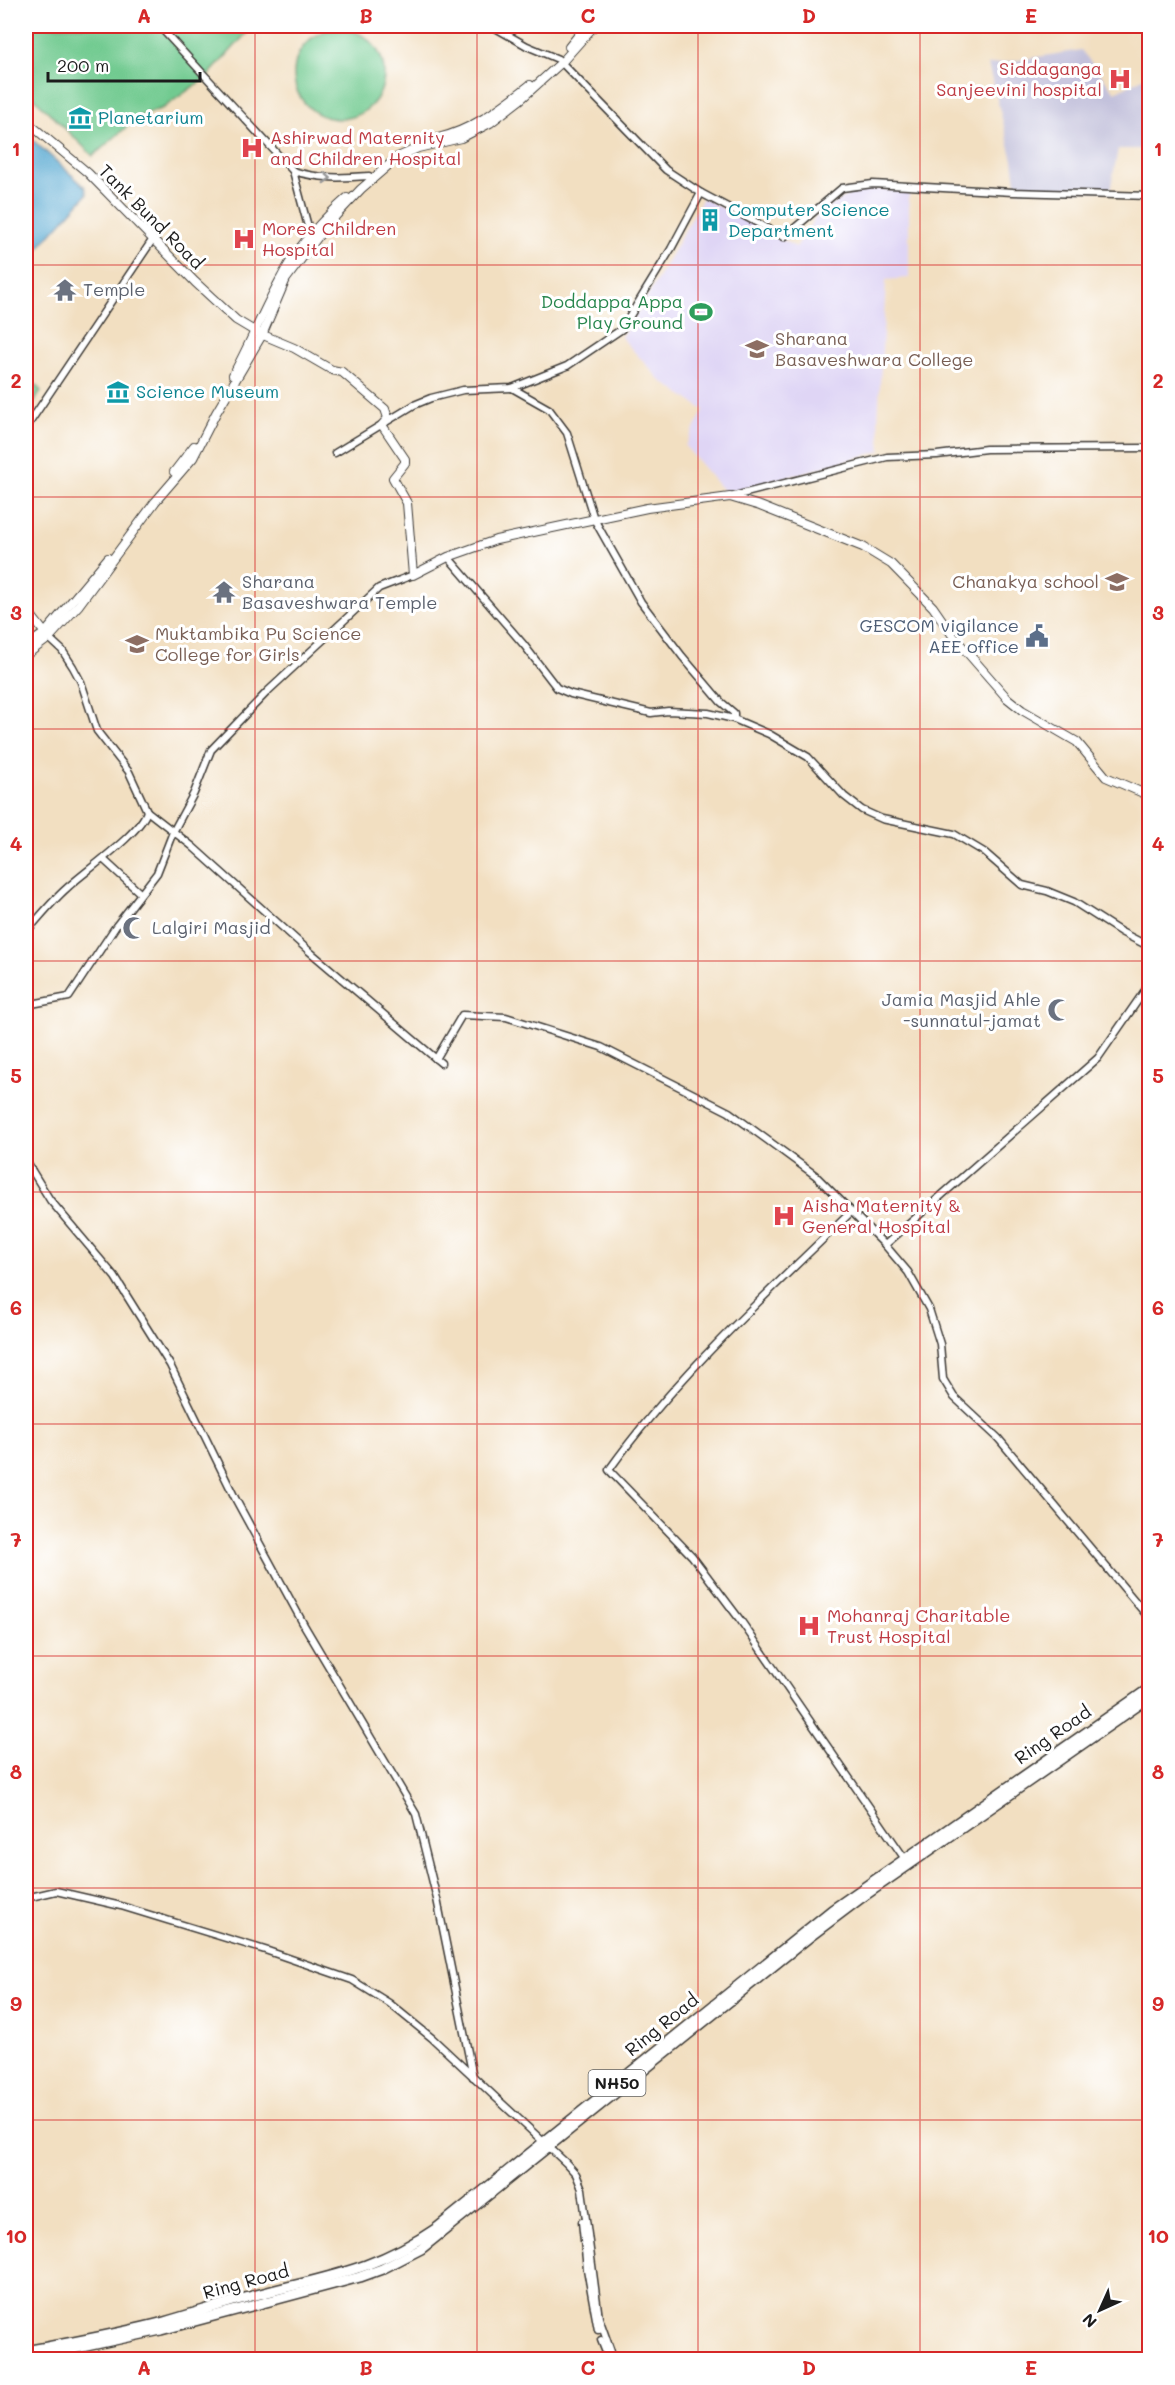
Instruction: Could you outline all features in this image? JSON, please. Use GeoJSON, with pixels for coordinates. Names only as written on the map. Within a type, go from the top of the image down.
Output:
{"type":"FeatureCollection","features":[{"type":"Feature","properties":{"kind":"highway","name":"Ring Road"},"geometry":{"type":"LineString","coordinates":[[26,2358],[161,2330],[259,2302],[336,2284],[382,2269],[421,2249],[802,1933],[1149,1688]]}},
{"type":"Feature","properties":{"kind":"highway","name":"Ring Road"},"geometry":{"type":"LineString","coordinates":[[26,2351],[143,2327],[259,2294],[340,2275],[404,2250],[437,2228],[546,2145],[843,1912],[1149,1696]]}},
{"type":"Feature","properties":{"kind":"main road"},"geometry":{"type":"LineString","coordinates":[[259,333],[280,278],[321,221],[369,176],[400,151],[467,129],[488,117],[560,61],[586,26]]}},
{"type":"Feature","properties":{"kind":"main road"},"geometry":{"type":"LineString","coordinates":[[26,655],[47,635],[192,450],[295,265],[326,226],[361,189],[406,152],[461,138],[479,129],[521,99],[594,26]]}},
{"type":"Feature","properties":{"kind":"main road","name":"Tank Bund Road"},"geometry":{"type":"LineString","coordinates":[[26,121],[88,173],[236,320],[294,348],[332,370],[342,372],[385,409],[388,418],[382,425]]}},
{"type":"Feature","properties":{"kind":"main road"},"geometry":{"type":"LineString","coordinates":[[382,425],[400,448],[405,459],[393,478],[407,503],[413,575],[448,557],[496,540],[647,508],[730,497],[760,506],[863,548],[891,564],[933,607],[953,636],[1006,698],[1022,710],[1077,741],[1106,777],[1149,796]]}},
{"type":"Feature","properties":{"kind":"main road"},"geometry":{"type":"LineString","coordinates":[[26,609],[47,635]]}},
{"type":"Feature","properties":{"kind":"main road"},"geometry":{"type":"LineString","coordinates":[[26,646],[47,635]]}},
{"type":"Feature","properties":{"kind":"street"},"geometry":{"type":"LineString","coordinates":[[159,26],[293,171],[310,234]]}},
{"type":"Feature","properties":{"kind":"street"},"geometry":{"type":"LineString","coordinates":[[492,26],[560,61],[666,170],[702,194],[784,237],[842,188],[851,186],[873,184],[1013,192],[1149,196]]}},
{"type":"Feature","properties":{"kind":"street"},"geometry":{"type":"LineString","coordinates":[[293,171],[312,177],[330,179],[369,176]]}},
{"type":"Feature","properties":{"kind":"street"},"geometry":{"type":"LineString","coordinates":[[334,453],[414,405],[441,394],[463,390],[512,388],[567,366],[622,328],[702,194]]}},
{"type":"Feature","properties":{"kind":"street"},"geometry":{"type":"LineString","coordinates":[[26,428],[153,239]]}},
{"type":"Feature","properties":{"kind":"street"},"geometry":{"type":"LineString","coordinates":[[512,388],[549,409],[567,433],[594,519],[641,602],[682,656],[721,702],[734,712],[734,719]]}},
{"type":"Feature","properties":{"kind":"street"},"geometry":{"type":"LineString","coordinates":[[730,497],[887,457],[937,455],[986,449],[1149,448]]}},
{"type":"Feature","properties":{"kind":"street"},"geometry":{"type":"LineString","coordinates":[[448,557],[524,645],[557,688],[596,701],[651,712],[708,713],[734,719],[770,734],[802,753],[844,796],[862,810],[882,819],[954,834],[984,852],[1022,885],[1047,891],[1074,902],[1149,947]]}},
{"type":"Feature","properties":{"kind":"street"},"geometry":{"type":"LineString","coordinates":[[26,1005],[69,997],[140,893],[157,873],[173,832],[194,792],[211,750],[268,691],[379,588],[413,575]]}},
{"type":"Feature","properties":{"kind":"street"},"geometry":{"type":"LineString","coordinates":[[47,635],[62,650],[73,667],[81,682],[98,731],[129,772],[147,811],[192,846],[309,951],[438,1061],[462,1015],[506,1017],[601,1047],[729,1112],[814,1175],[885,1245],[908,1272],[929,1309],[940,1344],[943,1379],[954,1397],[998,1438],[1149,1618]]}},
{"type":"Feature","properties":{"kind":"street"},"geometry":{"type":"LineString","coordinates":[[26,932],[65,889],[103,859],[140,822],[147,811]]}},
{"type":"Feature","properties":{"kind":"street"},"geometry":{"type":"LineString","coordinates":[[103,859],[140,893]]}},
{"type":"Feature","properties":{"kind":"street"},"geometry":{"type":"LineString","coordinates":[[885,1245],[1098,1058],[1149,983]]}},
{"type":"Feature","properties":{"kind":"street"},"geometry":{"type":"LineString","coordinates":[[26,1161],[50,1200],[115,1276],[170,1365],[236,1500],[304,1625],[416,1814],[437,1899],[473,2077]]}},
{"type":"Feature","properties":{"kind":"street"},"geometry":{"type":"LineString","coordinates":[[851,1212],[683,1378],[637,1431],[609,1470],[692,1556],[741,1621],[905,1859]]}},
{"type":"Feature","properties":{"kind":"street"},"geometry":{"type":"LineString","coordinates":[[26,1898],[56,1891],[121,1906],[265,1950],[352,1980],[388,2003],[432,2038],[576,2174],[582,2189],[599,2318],[614,2360]]}},
{"type":"Feature","properties":{"kind":"street"},"geometry":{"type":"LineString","coordinates":[[579,2183],[587,2269],[595,2321],[609,2360]]}},
{"type":"Feature","properties":{"kind":"shaded area"},"geometry":{"type":"Polygon","coordinates":[[[1081,50],[1115,92],[1149,75],[1149,149],[1118,149],[1110,191],[1017,190],[1013,160],[988,65],[1081,50]]]}},
{"type":"Feature","properties":{"kind":"shaded area","name":"Sharana Basaveshwara College"},"geometry":{"type":"Polygon","coordinates":[[[858,188],[909,191],[909,278],[886,280],[878,420],[881,451],[726,494],[685,446],[704,410],[661,381],[621,337],[644,303],[703,198],[796,247],[816,216],[858,188]]]}},
{"type":"Feature","properties":{"kind":"green space"},"geometry":{"type":"Polygon","coordinates":[[[26,26],[253,26],[208,76],[163,108],[138,117],[93,156],[26,90],[26,26]]]}},
{"type":"Feature","properties":{"kind":"green space"},"geometry":{"type":"Polygon","coordinates":[[[339,29],[356,33],[371,42],[380,57],[384,74],[380,91],[371,106],[356,115],[339,119],[322,115],[307,106],[298,91],[294,74],[298,57],[307,42],[322,33],[339,29]]]}},
{"type":"Feature","properties":{"kind":"green space"},"geometry":{"type":"Polygon","coordinates":[[[26,374],[41,391],[26,416],[26,374]]]}},
{"type":"Feature","properties":{"kind":"water"},"geometry":{"type":"Polygon","coordinates":[[[26,134],[85,187],[87,194],[26,262],[26,134]]]}},
{"type":"Feature","properties":{"kind":"place","name":"Siddaganga Sanjeevini hospital"},"geometry":{"type":"Point","coordinates":[1120,79]}},
{"type":"Feature","properties":{"kind":"place","name":"Planetarium"},"geometry":{"type":"Point","coordinates":[80,118]}},
{"type":"Feature","properties":{"kind":"place","name":"Ashirwad Maternity and Children Hospital"},"geometry":{"type":"Point","coordinates":[252,148]}},
{"type":"Feature","properties":{"kind":"place","name":"Computer Science Department"},"geometry":{"type":"Point","coordinates":[710,220]}},
{"type":"Feature","properties":{"kind":"place","name":"Mores Children Hospital"},"geometry":{"type":"Point","coordinates":[244,239]}},
{"type":"Feature","properties":{"kind":"place","name":"Temple"},"geometry":{"type":"Point","coordinates":[65,290]}},
{"type":"Feature","properties":{"kind":"place","name":"Doddappa Appa Play Ground"},"geometry":{"type":"Point","coordinates":[701,312]}},
{"type":"Feature","properties":{"kind":"place","name":"Sharana Basaveshwara College"},"geometry":{"type":"Point","coordinates":[757,349]}},
{"type":"Feature","properties":{"kind":"place","name":"Science Museum"},"geometry":{"type":"Point","coordinates":[118,392]}},
{"type":"Feature","properties":{"kind":"place","name":"Chanakya school"},"geometry":{"type":"Point","coordinates":[1117,582]}},
{"type":"Feature","properties":{"kind":"place","name":"Sharana Basaveshwara Temple"},"geometry":{"type":"Point","coordinates":[224,592]}},
{"type":"Feature","properties":{"kind":"place","name":"GESCOM vigilance AEE office"},"geometry":{"type":"Point","coordinates":[1037,636]}},
{"type":"Feature","properties":{"kind":"place","name":"Muktambika Pu Science College for Girls"},"geometry":{"type":"Point","coordinates":[137,644]}},
{"type":"Feature","properties":{"kind":"place","name":"Lalgiri Masjid"},"geometry":{"type":"Point","coordinates":[134,928]}},
{"type":"Feature","properties":{"kind":"place","name":"Jamia Masjid Ahle -sunnatul-jamat"},"geometry":{"type":"Point","coordinates":[1059,1010]}},
{"type":"Feature","properties":{"kind":"place","name":"Aisha Maternity & General Hospital"},"geometry":{"type":"Point","coordinates":[784,1216]}},
{"type":"Feature","properties":{"kind":"place","name":"Mohanraj Charitable Trust Hospital"},"geometry":{"type":"Point","coordinates":[809,1626]}}]}
